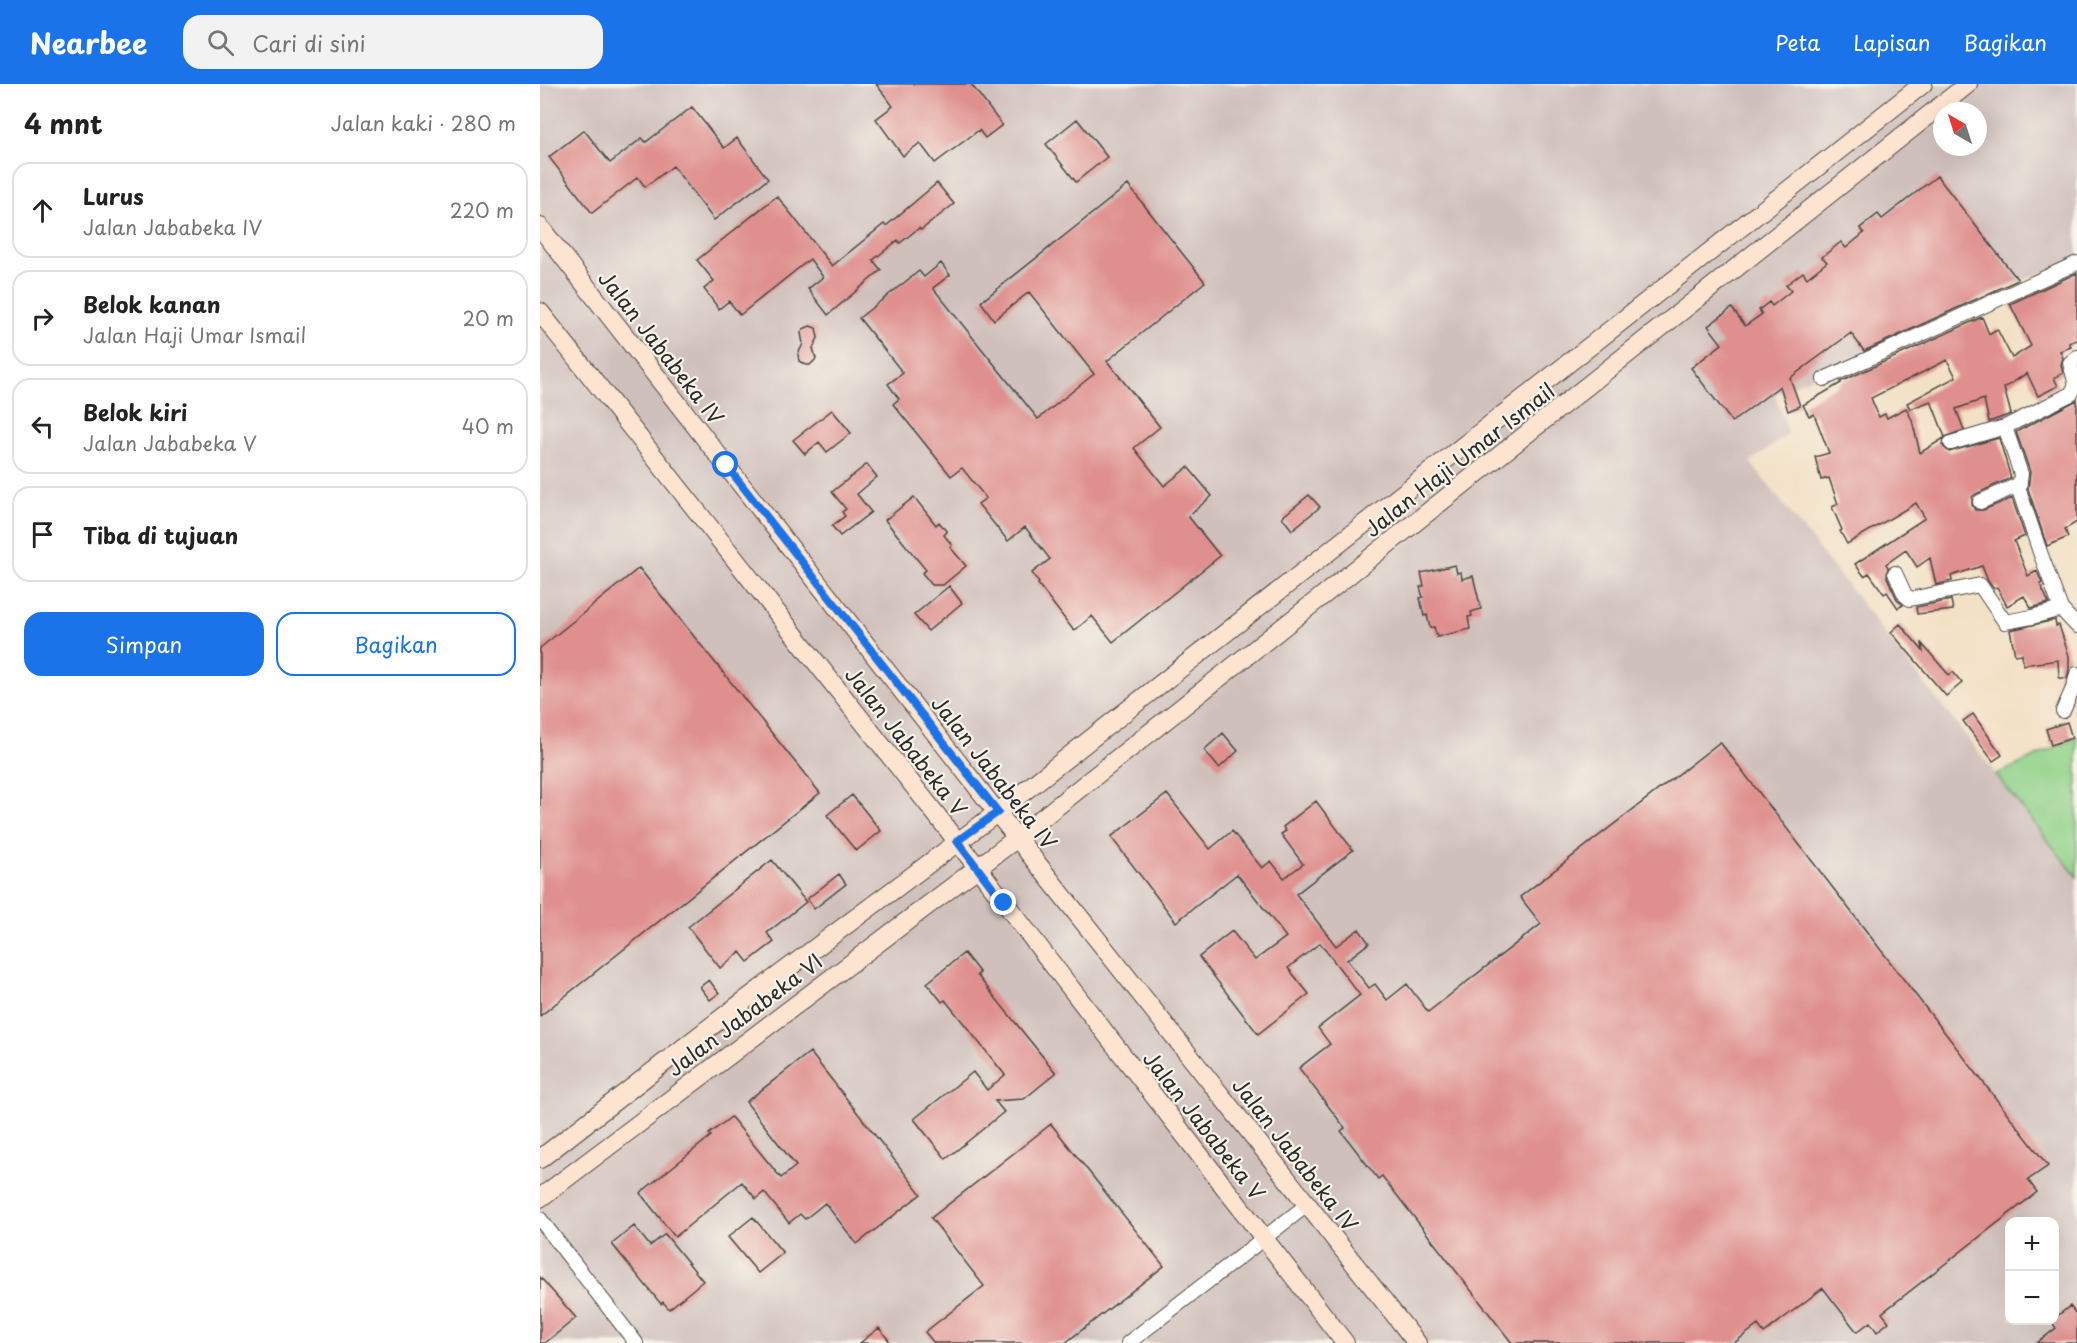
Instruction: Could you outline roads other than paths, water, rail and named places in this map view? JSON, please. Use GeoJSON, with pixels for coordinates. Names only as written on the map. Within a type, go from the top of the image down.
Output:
{"type":"FeatureCollection","features":[{"type":"Feature","properties":{"kind":"street","name":"Jalan Haji Umar Ismail"},"geometry":{"type":"LineString","coordinates":[[957,841],[998,812],[1923,84]]}},
{"type":"Feature","properties":{"kind":"street"},"geometry":{"type":"LineString","coordinates":[[1963,89],[1977,84]]}},
{"type":"Feature","properties":{"kind":"street","name":"Jalan Haji Umar Ismail"},"geometry":{"type":"LineString","coordinates":[[976,867],[1017,838],[1963,89]]}},
{"type":"Feature","properties":{"kind":"street","name":"Jalan Jababeka IV"},"geometry":{"type":"LineString","coordinates":[[540,227],[1017,838],[1417,1343]]}},
{"type":"Feature","properties":{"kind":"street"},"geometry":{"type":"LineString","coordinates":[[1824,379],[2077,263]]}},
{"type":"Feature","properties":{"kind":"street","name":"Jalan Jababeka V"},"geometry":{"type":"LineString","coordinates":[[540,312],[957,841],[1345,1343]]}},
{"type":"Feature","properties":{"kind":"street"},"geometry":{"type":"LineString","coordinates":[[1951,444],[2005,427],[2071,394],[2076,385],[2070,363],[2077,357]]}},
{"type":"Feature","properties":{"kind":"street"},"geometry":{"type":"LineString","coordinates":[[2005,427],[2021,474],[2018,485],[2061,609],[2077,626]]}},
{"type":"Feature","properties":{"kind":"street"},"geometry":{"type":"LineString","coordinates":[[1980,502],[2018,485]]}},
{"type":"Feature","properties":{"kind":"street"},"geometry":{"type":"LineString","coordinates":[[1895,573],[1905,595],[1910,598],[1980,585],[2005,622],[2061,609]]}},
{"type":"Feature","properties":{"kind":"street"},"geometry":{"type":"LineString","coordinates":[[2063,711],[2077,674]]}},
{"type":"Feature","properties":{"kind":"street","name":"Jalan Jababeka VI"},"geometry":{"type":"LineString","coordinates":[[540,1159],[736,1007],[957,841]]}},
{"type":"Feature","properties":{"kind":"street","name":"Jalan Jababeka VI"},"geometry":{"type":"LineString","coordinates":[[540,1198],[976,867]]}},
{"type":"Feature","properties":{"kind":"street"},"geometry":{"type":"LineString","coordinates":[[1128,1343],[1307,1205]]}},
{"type":"Feature","properties":{"kind":"street"},"geometry":{"type":"LineString","coordinates":[[540,1219],[636,1343]]}}]}
